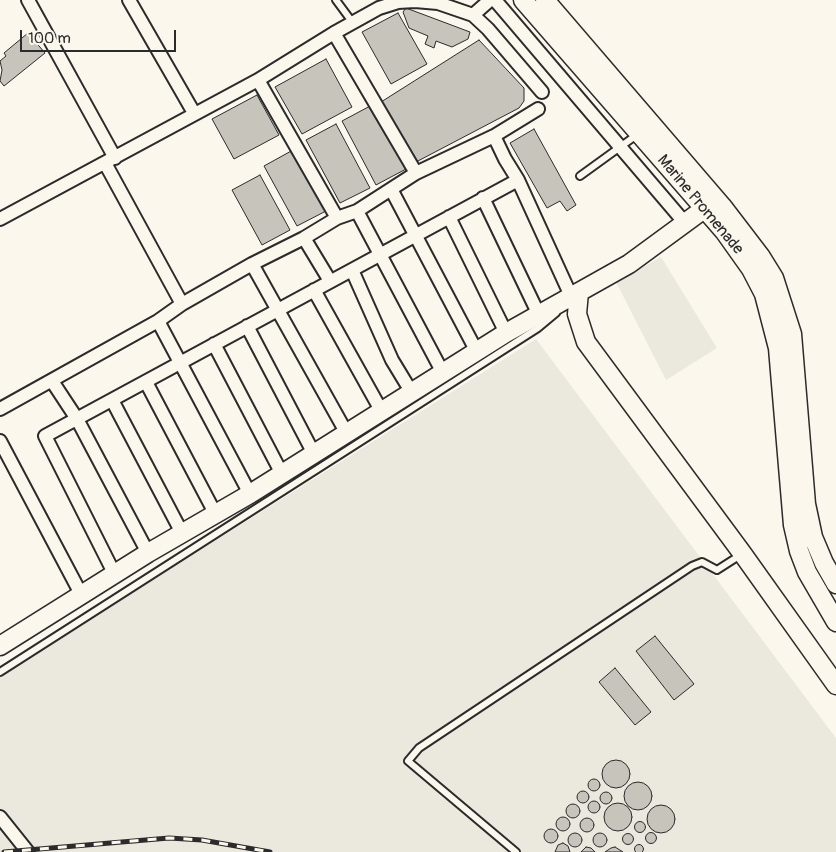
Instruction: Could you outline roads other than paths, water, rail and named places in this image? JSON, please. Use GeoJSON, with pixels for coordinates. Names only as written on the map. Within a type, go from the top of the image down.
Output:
{"type":"FeatureCollection","features":[{"type":"Feature","properties":{"kind":"main road","name":"Marine Promenade"},"geometry":{"type":"LineString","coordinates":[[523,0],[722,206],[762,257],[774,278],[792,334],[806,504],[813,537],[824,564],[836,584]]}},
{"type":"Feature","properties":{"kind":"main road","name":"Marine Promenade"},"geometry":{"type":"LineString","coordinates":[[545,0],[645,128],[704,209],[738,248],[764,294],[778,348],[793,525],[799,551],[807,572],[836,622]]}},
{"type":"Feature","properties":{"kind":"main road"},"geometry":{"type":"LineString","coordinates":[[0,646],[148,553],[250,494],[506,333],[629,264],[704,209]]}},
{"type":"Feature","properties":{"kind":"main road"},"geometry":{"type":"LineString","coordinates":[[575,294],[577,314],[586,342],[742,553],[836,685]]}},
{"type":"Feature","properties":{"kind":"street"},"geometry":{"type":"LineString","coordinates":[[28,0],[182,304]]}},
{"type":"Feature","properties":{"kind":"street"},"geometry":{"type":"LineString","coordinates":[[129,0],[194,113]]}},
{"type":"Feature","properties":{"kind":"street"},"geometry":{"type":"LineString","coordinates":[[0,219],[258,80],[334,33],[379,8],[398,2],[415,0],[438,3],[473,15],[488,28],[542,92]]}},
{"type":"Feature","properties":{"kind":"street"},"geometry":{"type":"LineString","coordinates":[[473,15],[490,0]]}},
{"type":"Feature","properties":{"kind":"street"},"geometry":{"type":"LineString","coordinates":[[495,0],[685,223]]}},
{"type":"Feature","properties":{"kind":"street"},"geometry":{"type":"LineString","coordinates":[[334,33],[416,173]]}},
{"type":"Feature","properties":{"kind":"street"},"geometry":{"type":"LineString","coordinates":[[258,80],[337,218]]}},
{"type":"Feature","properties":{"kind":"street"},"geometry":{"type":"LineString","coordinates":[[0,410],[158,321],[182,304],[252,264],[304,238],[337,218],[357,211],[416,173],[494,136],[538,109]]}},
{"type":"Feature","properties":{"kind":"street"},"geometry":{"type":"LineString","coordinates":[[494,136],[575,294]]}},
{"type":"Feature","properties":{"kind":"street"},"geometry":{"type":"LineString","coordinates":[[115,575],[45,436],[518,180]]}},
{"type":"Feature","properties":{"kind":"street"},"geometry":{"type":"LineString","coordinates":[[391,189],[477,352]]}},
{"type":"Feature","properties":{"kind":"street"},"geometry":{"type":"LineString","coordinates":[[483,198],[539,315]]}},
{"type":"Feature","properties":{"kind":"street"},"geometry":{"type":"LineString","coordinates":[[357,211],[443,373]]}},
{"type":"Feature","properties":{"kind":"street"},"geometry":{"type":"LineString","coordinates":[[449,216],[506,333]]}},
{"type":"Feature","properties":{"kind":"street"},"geometry":{"type":"LineString","coordinates":[[304,238],[330,281]]}},
{"type":"Feature","properties":{"kind":"street"},"geometry":{"type":"LineString","coordinates":[[252,264],[279,309],[346,432]]}},
{"type":"Feature","properties":{"kind":"street"},"geometry":{"type":"LineString","coordinates":[[352,270],[392,360],[412,393]]}},
{"type":"Feature","properties":{"kind":"street"},"geometry":{"type":"LineString","coordinates":[[314,290],[382,412]]}},
{"type":"Feature","properties":{"kind":"street"},"geometry":{"type":"LineString","coordinates":[[158,321],[250,494]]}},
{"type":"Feature","properties":{"kind":"street"},"geometry":{"type":"LineString","coordinates":[[247,326],[314,454]]}},
{"type":"Feature","properties":{"kind":"street"},"geometry":{"type":"LineString","coordinates":[[214,344],[282,474]]}},
{"type":"Feature","properties":{"kind":"street"},"geometry":{"type":"LineString","coordinates":[[52,381],[77,419],[148,553]]}},
{"type":"Feature","properties":{"kind":"street"},"geometry":{"type":"LineString","coordinates":[[146,382],[216,515]]}},
{"type":"Feature","properties":{"kind":"street"},"geometry":{"type":"LineString","coordinates":[[112,400],[182,533]]}},
{"type":"Feature","properties":{"kind":"street"},"geometry":{"type":"LineString","coordinates":[[0,441],[82,594]]}},
{"type":"Feature","properties":{"kind":"street"},"geometry":{"type":"LineString","coordinates":[[0,817],[28,852]]}},
{"type":"Feature","properties":{"kind":"lane"},"geometry":{"type":"LineString","coordinates":[[336,0],[353,23]]}},
{"type":"Feature","properties":{"kind":"lane"},"geometry":{"type":"LineString","coordinates":[[580,176],[621,148],[645,128]]}},
{"type":"Feature","properties":{"kind":"lane"},"geometry":{"type":"LineString","coordinates":[[0,672],[538,328],[575,294]]}},
{"type":"Feature","properties":{"kind":"lane"},"geometry":{"type":"LineString","coordinates":[[516,852],[408,761],[419,748],[692,566],[702,562],[717,570],[742,553]]}},
{"type":"Feature","properties":{"kind":"railway"},"geometry":{"type":"LineString","coordinates":[[4,852],[169,838],[202,840],[270,852]]}}]}
